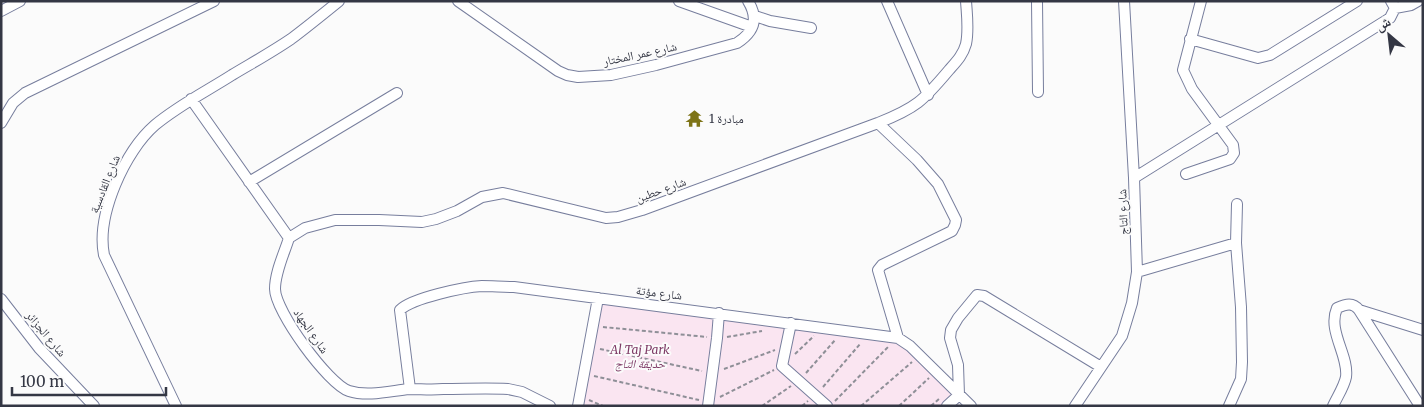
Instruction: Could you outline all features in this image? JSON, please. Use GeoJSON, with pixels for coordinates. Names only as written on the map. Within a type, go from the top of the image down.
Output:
{"type":"FeatureCollection","features":[{"type":"Feature","properties":{"kind":"street"},"geometry":{"type":"LineString","coordinates":[[1,11],[20,1]]}},
{"type":"Feature","properties":{"kind":"street"},"geometry":{"type":"LineString","coordinates":[[1,123],[13,103],[25,93],[214,1]]}},
{"type":"Feature","properties":{"kind":"street","name":"شارع القادسية"},"geometry":{"type":"LineString","coordinates":[[176,406],[104,255],[102,232],[108,205],[132,152],[156,124],[191,99],[290,40],[339,1]]}},
{"type":"Feature","properties":{"kind":"street","name":"شارع عمر المختار"},"geometry":{"type":"LineString","coordinates":[[458,1],[558,71],[578,77],[611,75],[728,46],[746,37],[752,27]]}},
{"type":"Feature","properties":{"kind":"street"},"geometry":{"type":"LineString","coordinates":[[679,1],[752,27],[755,16],[748,1]]}},
{"type":"Feature","properties":{"kind":"street"},"geometry":{"type":"LineString","coordinates":[[886,1],[928,95]]}},
{"type":"Feature","properties":{"kind":"street","name":"شارع حطين"},"geometry":{"type":"LineString","coordinates":[[289,238],[305,228],[335,220],[422,222],[457,212],[482,197],[503,193],[606,218],[618,217],[642,210],[905,112],[928,95],[961,56],[968,30],[966,1]]}},
{"type":"Feature","properties":{"kind":"street"},"geometry":{"type":"LineString","coordinates":[[1037,1],[1038,92]]}},
{"type":"Feature","properties":{"kind":"street","name":"شارع التاج"},"geometry":{"type":"LineString","coordinates":[[1075,406],[1124,330],[1132,303],[1137,272],[1134,178],[1124,1]]}},
{"type":"Feature","properties":{"kind":"street"},"geometry":{"type":"LineString","coordinates":[[1186,174],[1230,159],[1234,153],[1233,145],[1186,78],[1183,70],[1201,1]]}},
{"type":"Feature","properties":{"kind":"street"},"geometry":{"type":"LineString","coordinates":[[1190,40],[1258,58],[1270,55],[1357,1]]}},
{"type":"Feature","properties":{"kind":"street"},"geometry":{"type":"LineString","coordinates":[[1134,178],[1390,18],[1393,4],[1411,5],[1418,1]]}},
{"type":"Feature","properties":{"kind":"street"},"geometry":{"type":"LineString","coordinates":[[755,16],[770,21],[811,28]]}},
{"type":"Feature","properties":{"kind":"street"},"geometry":{"type":"LineString","coordinates":[[249,182],[397,93]]}},
{"type":"Feature","properties":{"kind":"street"},"geometry":{"type":"LineString","coordinates":[[191,99],[289,238]]}},
{"type":"Feature","properties":{"kind":"street"},"geometry":{"type":"LineString","coordinates":[[878,123],[917,160],[938,184],[956,220],[952,231],[882,265],[878,270],[898,338],[903,340],[919,355],[960,399],[971,406]]}},
{"type":"Feature","properties":{"kind":"street"},"geometry":{"type":"LineString","coordinates":[[1229,406],[1241,380],[1242,362],[1241,307],[1236,243],[1237,204]]}},
{"type":"Feature","properties":{"kind":"street","name":"شارع الجهاد"},"geometry":{"type":"LineString","coordinates":[[289,238],[277,274],[275,290],[278,302],[303,343],[330,378],[339,386],[350,392],[377,393],[410,389],[508,389],[522,392],[550,406]]}},
{"type":"Feature","properties":{"kind":"street"},"geometry":{"type":"LineString","coordinates":[[1137,272],[1236,243]]}},
{"type":"Feature","properties":{"kind":"street","name":"شارع مؤتة"},"geometry":{"type":"LineString","coordinates":[[410,389],[400,310],[410,304],[444,293],[481,286],[514,287],[898,338]]}},
{"type":"Feature","properties":{"kind":"street"},"geometry":{"type":"LineString","coordinates":[[960,399],[958,371],[950,335],[958,318],[978,295],[984,296],[1101,367]]}},
{"type":"Feature","properties":{"kind":"street"},"geometry":{"type":"LineString","coordinates":[[579,401],[598,298]]}},
{"type":"Feature","properties":{"kind":"street","name":"شارع الجزائر"},"geometry":{"type":"LineString","coordinates":[[1,299],[39,348],[94,406]]}},
{"type":"Feature","properties":{"kind":"street"},"geometry":{"type":"LineString","coordinates":[[1333,406],[1346,376],[1335,325],[1335,314],[1338,308],[1352,304],[1359,310],[1420,406]]}},
{"type":"Feature","properties":{"kind":"street"},"geometry":{"type":"LineString","coordinates":[[1359,310],[1423,330]]}},
{"type":"Feature","properties":{"kind":"street"},"geometry":{"type":"LineString","coordinates":[[708,404],[719,313]]}},
{"type":"Feature","properties":{"kind":"street"},"geometry":{"type":"LineString","coordinates":[[791,323],[782,366],[828,406]]}},
{"type":"Feature","properties":{"kind":"street"},"geometry":{"type":"LineString","coordinates":[[947,406],[960,399]]}},
{"type":"Feature","properties":{"kind":"path"},"geometry":{"type":"LineString","coordinates":[[593,326],[717,338],[763,330]]}},
{"type":"Feature","properties":{"kind":"path"},"geometry":{"type":"LineString","coordinates":[[808,335],[823,328]]}},
{"type":"Feature","properties":{"kind":"path"},"geometry":{"type":"LineString","coordinates":[[584,374],[708,404],[782,366],[823,328]]}},
{"type":"Feature","properties":{"kind":"path"},"geometry":{"type":"LineString","coordinates":[[762,406],[799,381],[844,331]]}},
{"type":"Feature","properties":{"kind":"path"},"geometry":{"type":"LineString","coordinates":[[815,396],[868,334]]}},
{"type":"Feature","properties":{"kind":"path"},"geometry":{"type":"LineString","coordinates":[[828,406],[898,338]]}},
{"type":"Feature","properties":{"kind":"path"},"geometry":{"type":"LineString","coordinates":[[589,346],[712,373],[786,346]]}},
{"type":"Feature","properties":{"kind":"path"},"geometry":{"type":"LineString","coordinates":[[861,406],[919,355]]}},
{"type":"Feature","properties":{"kind":"path"},"geometry":{"type":"LineString","coordinates":[[899,406],[936,372]]}},
{"type":"Feature","properties":{"kind":"path"},"geometry":{"type":"LineString","coordinates":[[579,401],[603,406]]}},
{"type":"Feature","properties":{"kind":"green space","name":"Al Taj Park حديقة التاج"},"geometry":{"type":"Polygon","coordinates":[[[602,304],[899,340],[960,402],[957,406],[580,406],[602,304]]]}},
{"type":"Feature","properties":{"kind":"place","name":"مبادرة 1"},"geometry":{"type":"Point","coordinates":[695,119]}}]}
